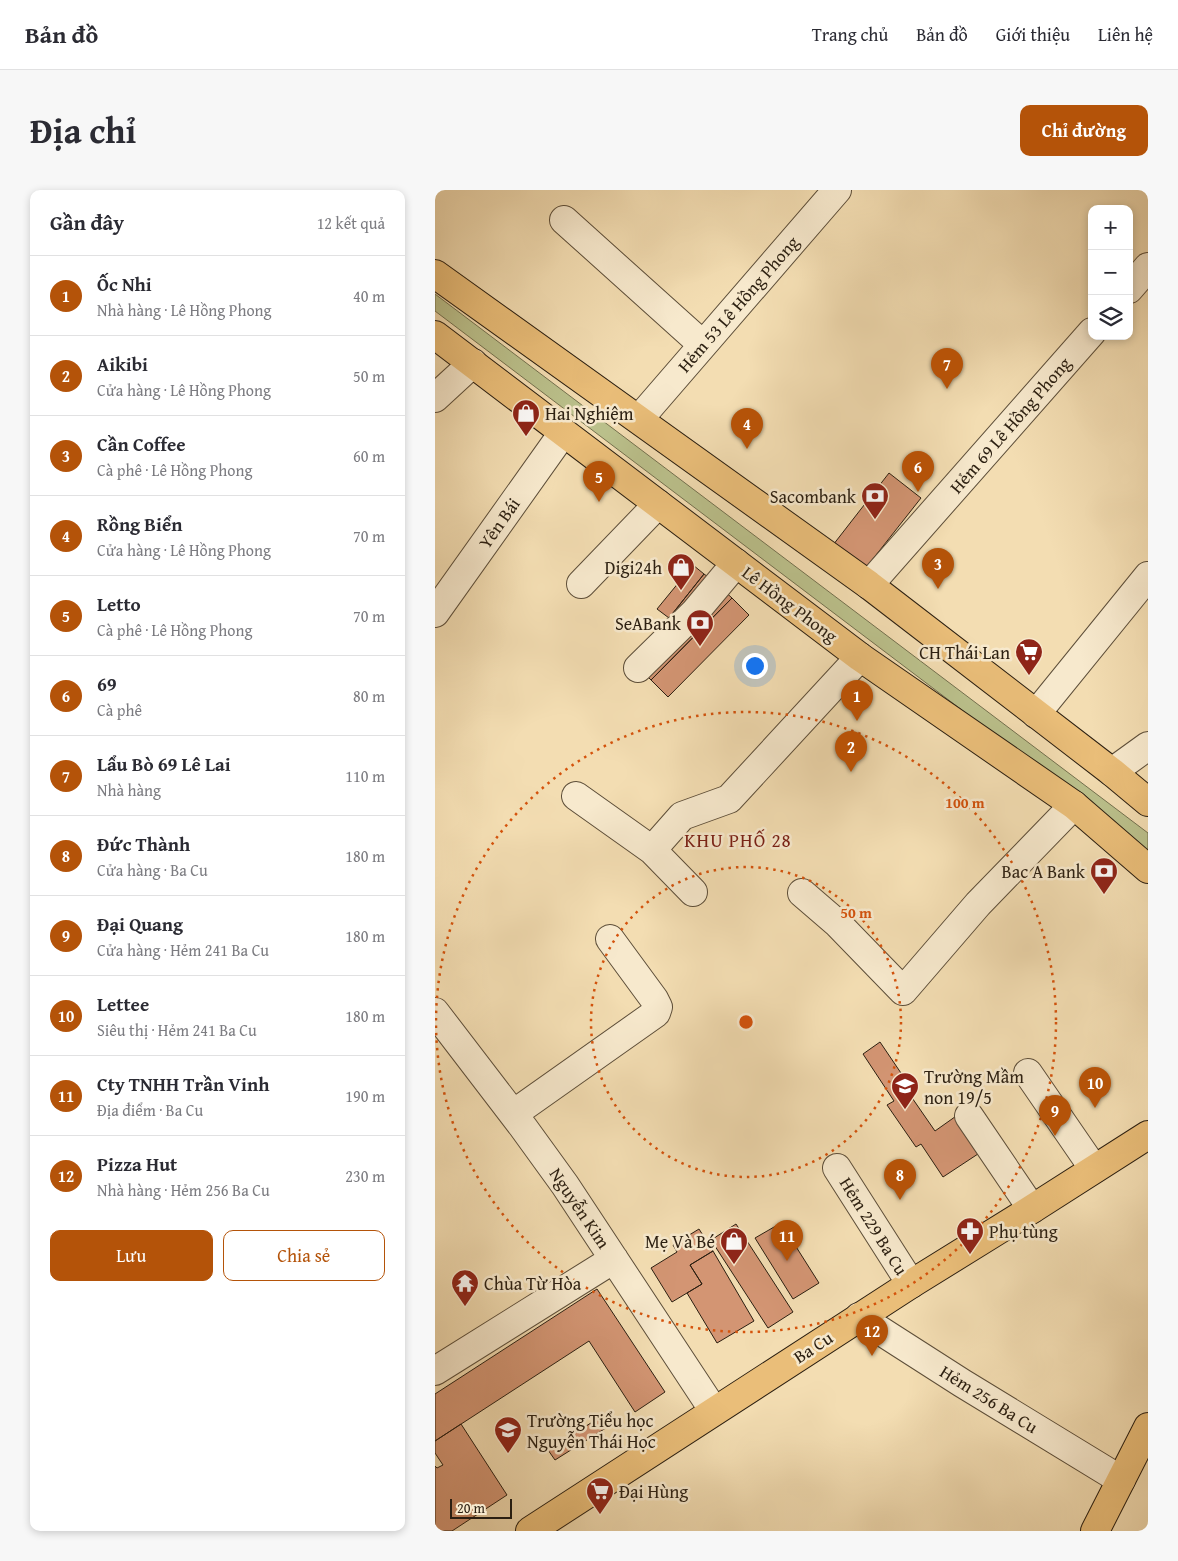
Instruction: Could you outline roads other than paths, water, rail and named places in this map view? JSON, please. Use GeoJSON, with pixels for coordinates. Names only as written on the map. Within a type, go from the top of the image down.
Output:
{"type":"FeatureCollection","features":[{"type":"Feature","properties":{"kind":"main road"},"geometry":{"type":"LineString","coordinates":[[435,274],[869,585],[1112,772],[1148,802]]}},
{"type":"Feature","properties":{"kind":"main road","name":"Lê Hồng Phong"},"geometry":{"type":"LineString","coordinates":[[435,335],[859,657],[1074,805],[1148,868]]}},
{"type":"Feature","properties":{"kind":"main road","name":"Ba Cu"},"geometry":{"type":"LineString","coordinates":[[530,1531],[859,1317],[1148,1135]]}},
{"type":"Feature","properties":{"kind":"main road"},"geometry":{"type":"LineString","coordinates":[[1095,1531],[1148,1427]]}},
{"type":"Feature","properties":{"kind":"street","name":"Hẻm 53 Lê Hồng Phong"},"geometry":{"type":"LineString","coordinates":[[639,419],[837,190]]}},
{"type":"Feature","properties":{"kind":"street"},"geometry":{"type":"LineString","coordinates":[[564,220],[703,344]]}},
{"type":"Feature","properties":{"kind":"street"},"geometry":{"type":"LineString","coordinates":[[1133,284],[1148,267]]}},
{"type":"Feature","properties":{"kind":"street","name":"Hẻm 69 Lê Hồng Phong"},"geometry":{"type":"LineString","coordinates":[[869,585],[1088,337]]}},
{"type":"Feature","properties":{"kind":"street"},"geometry":{"type":"LineString","coordinates":[[435,398],[473,363]]}},
{"type":"Feature","properties":{"kind":"street","name":"Yên Bái"},"geometry":{"type":"LineString","coordinates":[[435,613],[563,433]]}},
{"type":"Feature","properties":{"kind":"street"},"geometry":{"type":"LineString","coordinates":[[581,584],[658,504]]}},
{"type":"Feature","properties":{"kind":"street"},"geometry":{"type":"LineString","coordinates":[[638,668],[695,612],[736,563]]}},
{"type":"Feature","properties":{"kind":"street"},"geometry":{"type":"LineString","coordinates":[[1036,714],[1148,576]]}},
{"type":"Feature","properties":{"kind":"street"},"geometry":{"type":"LineString","coordinates":[[652,850],[682,816],[729,799],[859,657]]}},
{"type":"Feature","properties":{"kind":"street"},"geometry":{"type":"LineString","coordinates":[[1112,772],[1148,746]]}},
{"type":"Feature","properties":{"kind":"street"},"geometry":{"type":"LineString","coordinates":[[576,796],[652,850],[693,892]]}},
{"type":"Feature","properties":{"kind":"street"},"geometry":{"type":"LineString","coordinates":[[802,893],[838,924],[903,991],[978,904],[1074,805]]}},
{"type":"Feature","properties":{"kind":"street"},"geometry":{"type":"LineString","coordinates":[[513,1114],[656,1013],[658,1007],[654,999],[610,939]]}},
{"type":"Feature","properties":{"kind":"street","name":"Nguyễn Kim"},"geometry":{"type":"LineString","coordinates":[[435,1012],[565,1185],[714,1411]]}},
{"type":"Feature","properties":{"kind":"street"},"geometry":{"type":"LineString","coordinates":[[1028,1073],[1094,1169]]}},
{"type":"Feature","properties":{"kind":"street"},"geometry":{"type":"LineString","coordinates":[[969,1116],[1032,1209]]}},
{"type":"Feature","properties":{"kind":"street","name":"Hẻm 229 Ba Cu"},"geometry":{"type":"LineString","coordinates":[[837,1168],[911,1284]]}},
{"type":"Feature","properties":{"kind":"street"},"geometry":{"type":"LineString","coordinates":[[435,1371],[614,1258]]}},
{"type":"Feature","properties":{"kind":"street","name":"Hẻm 256 Ba Cu"},"geometry":{"type":"LineString","coordinates":[[859,1317],[962,1383],[1121,1480]]}},
{"type":"Feature","properties":{"kind":"place","name":"Lẩu Bò 69 Lê Lai"},"geometry":{"type":"Point","coordinates":[947,389]}},
{"type":"Feature","properties":{"kind":"place","name":"Hai Nghiệm"},"geometry":{"type":"Point","coordinates":[526,437]}},
{"type":"Feature","properties":{"kind":"place","name":"Rồng Biển"},"geometry":{"type":"Point","coordinates":[747,449]}},
{"type":"Feature","properties":{"kind":"place","name":"69"},"geometry":{"type":"Point","coordinates":[918,492]}},
{"type":"Feature","properties":{"kind":"place","name":"Letto"},"geometry":{"type":"Point","coordinates":[599,502]}},
{"type":"Feature","properties":{"kind":"place","name":"Sacombank"},"geometry":{"type":"Point","coordinates":[875,520]}},
{"type":"Feature","properties":{"kind":"place","name":"Cần Coffee"},"geometry":{"type":"Point","coordinates":[938,589]}},
{"type":"Feature","properties":{"kind":"place","name":"Digi24h"},"geometry":{"type":"Point","coordinates":[681,591]}},
{"type":"Feature","properties":{"kind":"place","name":"SeABank"},"geometry":{"type":"Point","coordinates":[700,647]}},
{"type":"Feature","properties":{"kind":"place","name":"CH Thái Lan"},"geometry":{"type":"Point","coordinates":[1029,676]}},
{"type":"Feature","properties":{"kind":"place","name":"Ốc Nhi"},"geometry":{"type":"Point","coordinates":[857,721]}},
{"type":"Feature","properties":{"kind":"place","name":"Aikibi"},"geometry":{"type":"Point","coordinates":[851,772]}},
{"type":"Feature","properties":{"kind":"place","name":"Bac A Bank"},"geometry":{"type":"Point","coordinates":[1104,895]}},
{"type":"Feature","properties":{"kind":"place","name":"Lettee"},"geometry":{"type":"Point","coordinates":[1095,1108]}},
{"type":"Feature","properties":{"kind":"place","name":"Trường Mầm non 19/5"},"geometry":{"type":"Point","coordinates":[905,1110]}},
{"type":"Feature","properties":{"kind":"place","name":"Đại Quang"},"geometry":{"type":"Point","coordinates":[1055,1136]}},
{"type":"Feature","properties":{"kind":"place","name":"Đức Thành"},"geometry":{"type":"Point","coordinates":[900,1200]}},
{"type":"Feature","properties":{"kind":"place","name":"Phụ tùng"},"geometry":{"type":"Point","coordinates":[970,1255]}},
{"type":"Feature","properties":{"kind":"place","name":"Cty TNHH Trần Vinh"},"geometry":{"type":"Point","coordinates":[787,1261]}},
{"type":"Feature","properties":{"kind":"place","name":"Mẹ Và Bé"},"geometry":{"type":"Point","coordinates":[734,1265]}},
{"type":"Feature","properties":{"kind":"place","name":"Chùa Từ Hòa"},"geometry":{"type":"Point","coordinates":[465,1307]}},
{"type":"Feature","properties":{"kind":"place","name":"Pizza Hut"},"geometry":{"type":"Point","coordinates":[872,1356]}},
{"type":"Feature","properties":{"kind":"place","name":"Trường Tiểu học Nguyễn Thái Học"},"geometry":{"type":"Point","coordinates":[508,1454]}},
{"type":"Feature","properties":{"kind":"place","name":"Đại Hùng"},"geometry":{"type":"Point","coordinates":[600,1515]}},
{"type":"Feature","properties":{"kind":"district","name":"KHU PHỐ 28"},"geometry":{"type":"Point","coordinates":[738,840]}}]}
